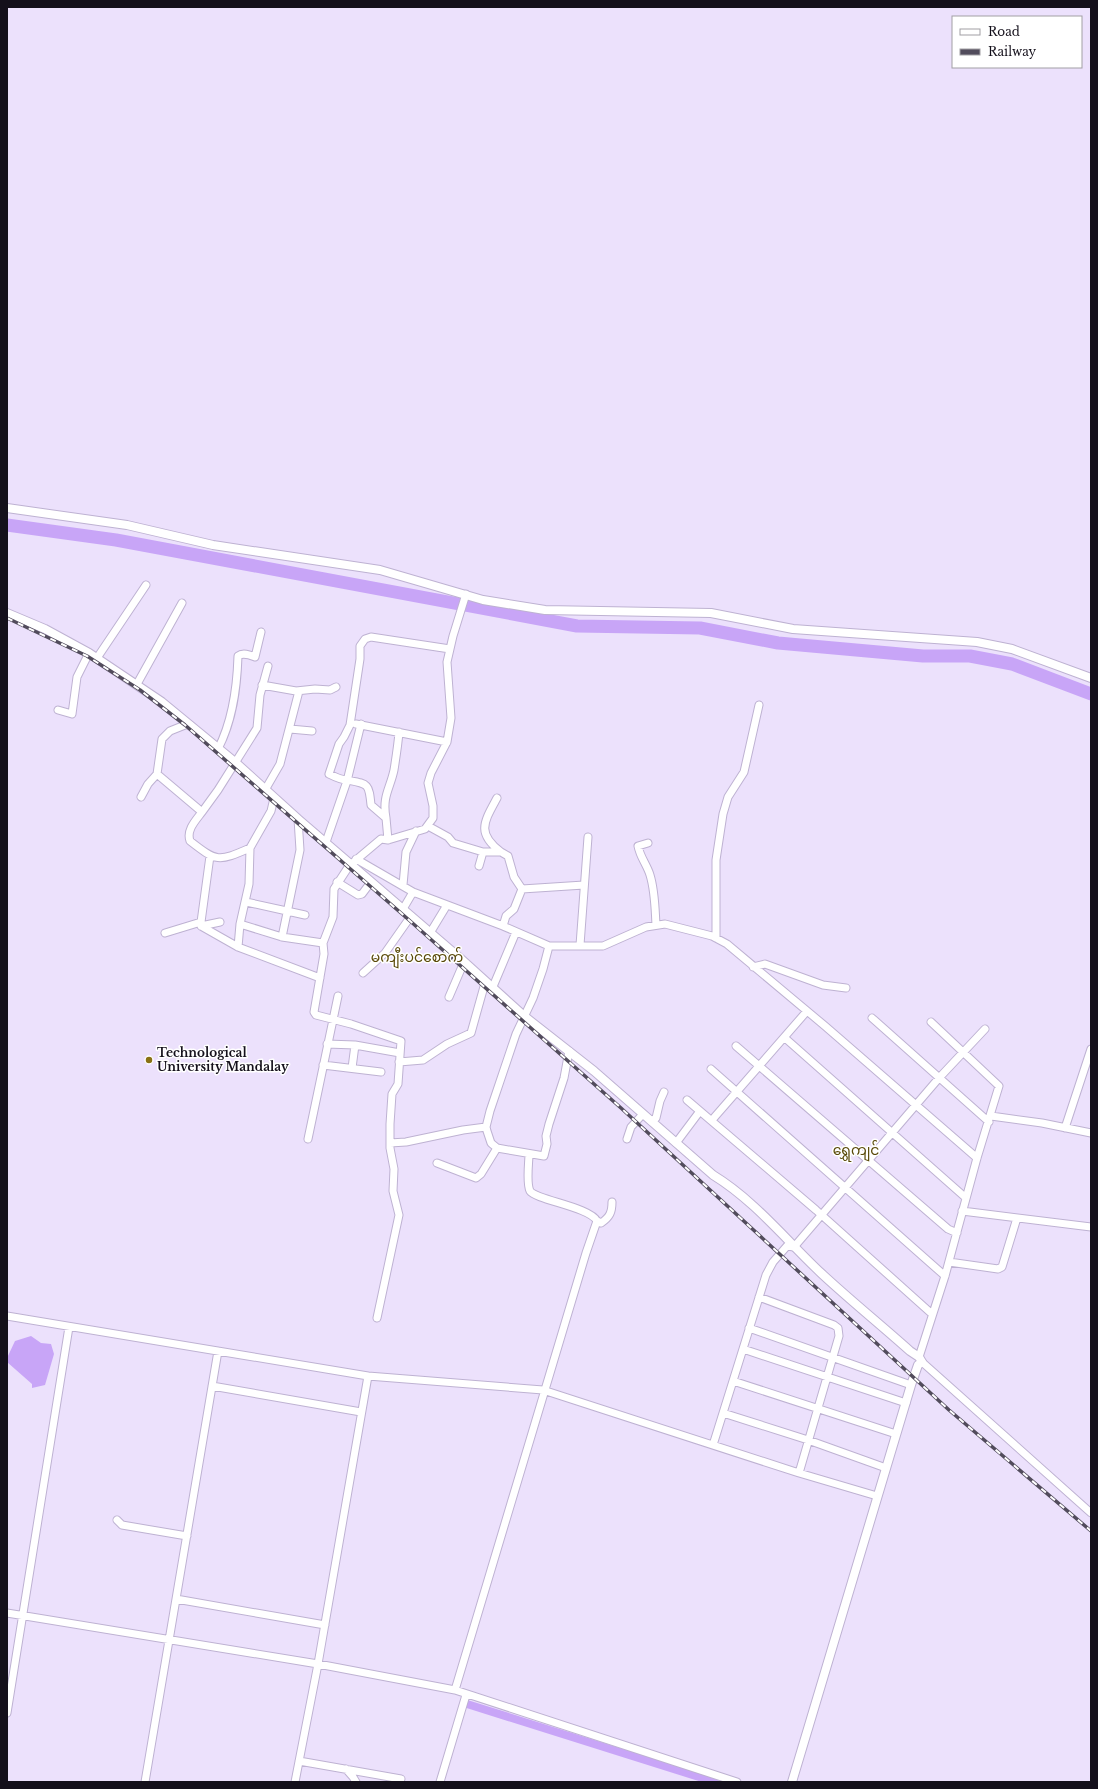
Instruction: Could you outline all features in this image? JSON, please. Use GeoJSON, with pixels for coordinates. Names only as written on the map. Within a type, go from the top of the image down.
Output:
{"type":"FeatureCollection","features":[{"type":"Feature","properties":{"kind":"street"},"geometry":{"type":"LineString","coordinates":[[7,508],[127,525],[213,545],[380,570],[465,597],[545,610],[711,613],[793,629],[977,642],[1012,649],[1091,678]]}},
{"type":"Feature","properties":{"kind":"street"},"geometry":{"type":"LineString","coordinates":[[97,658],[146,585]]}},
{"type":"Feature","properties":{"kind":"street"},"geometry":{"type":"LineString","coordinates":[[377,1318],[399,1215],[393,1191],[394,1169],[390,1142],[392,1094],[398,1084],[400,1040],[314,1014],[324,954],[323,942],[334,917],[333,893],[337,882],[354,862],[381,840],[388,840],[428,826],[433,818],[433,806],[428,783],[431,773],[447,742],[451,718],[447,662],[465,597]]}},
{"type":"Feature","properties":{"kind":"street"},"geometry":{"type":"LineString","coordinates":[[137,684],[182,603]]}},
{"type":"Feature","properties":{"kind":"street"},"geometry":{"type":"LineString","coordinates":[[7,613],[45,629],[89,652],[137,684],[235,762],[274,798],[326,842],[354,862],[413,892],[503,926],[549,946],[603,946],[646,927],[665,924],[689,929],[716,938],[727,944],[916,1104],[977,1158]]}},
{"type":"Feature","properties":{"kind":"street"},"geometry":{"type":"LineString","coordinates":[[218,749],[230,721],[235,696],[238,656],[241,654],[255,657],[261,632]]}},
{"type":"Feature","properties":{"kind":"street"},"geometry":{"type":"LineString","coordinates":[[386,818],[371,805],[368,786],[360,781],[347,780],[329,774],[339,744],[344,738],[350,725],[360,659],[360,646],[365,638],[371,637],[450,649]]}},
{"type":"Feature","properties":{"kind":"street"},"geometry":{"type":"LineString","coordinates":[[58,710],[72,714],[77,677],[89,652]]}},
{"type":"Feature","properties":{"kind":"street"},"geometry":{"type":"LineString","coordinates":[[250,848],[226,857],[214,858],[190,841],[189,838],[192,825],[218,790],[257,728],[262,685],[267,675],[268,666]]}},
{"type":"Feature","properties":{"kind":"street"},"geometry":{"type":"LineString","coordinates":[[262,685],[299,691],[315,689],[330,690],[336,687]]}},
{"type":"Feature","properties":{"kind":"street"},"geometry":{"type":"LineString","coordinates":[[265,790],[280,764],[299,691]]}},
{"type":"Feature","properties":{"kind":"street"},"geometry":{"type":"LineString","coordinates":[[716,938],[716,860],[723,814],[728,797],[744,772],[759,705]]}},
{"type":"Feature","properties":{"kind":"street"},"geometry":{"type":"LineString","coordinates":[[350,725],[361,724],[447,742]]}},
{"type":"Feature","properties":{"kind":"street"},"geometry":{"type":"LineString","coordinates":[[326,842],[347,780],[361,724]]}},
{"type":"Feature","properties":{"kind":"street"},"geometry":{"type":"LineString","coordinates":[[141,797],[148,784],[157,774],[162,739],[170,731],[184,725],[190,725]]}},
{"type":"Feature","properties":{"kind":"street"},"geometry":{"type":"LineString","coordinates":[[290,729],[312,731]]}},
{"type":"Feature","properties":{"kind":"street"},"geometry":{"type":"LineString","coordinates":[[388,840],[384,806],[385,795],[394,768],[399,732]]}},
{"type":"Feature","properties":{"kind":"street"},"geometry":{"type":"LineString","coordinates":[[157,774],[202,812]]}},
{"type":"Feature","properties":{"kind":"street"},"geometry":{"type":"LineString","coordinates":[[238,948],[240,924],[249,884],[250,848],[270,811],[274,798]]}},
{"type":"Feature","properties":{"kind":"street"},"geometry":{"type":"LineString","coordinates":[[497,798],[487,816],[484,827],[485,836],[491,844],[508,856],[514,877],[522,889]]}},
{"type":"Feature","properties":{"kind":"street"},"geometry":{"type":"LineString","coordinates":[[282,937],[300,850],[298,819]]}},
{"type":"Feature","properties":{"kind":"street"},"geometry":{"type":"LineString","coordinates":[[428,826],[448,837],[453,843],[483,852],[501,852]]}},
{"type":"Feature","properties":{"kind":"street"},"geometry":{"type":"LineString","coordinates":[[403,886],[406,852],[416,831]]}},
{"type":"Feature","properties":{"kind":"street"},"geometry":{"type":"LineString","coordinates":[[580,945],[588,837]]}},
{"type":"Feature","properties":{"kind":"street"},"geometry":{"type":"LineString","coordinates":[[648,843],[638,846],[640,855],[651,877],[656,925]]}},
{"type":"Feature","properties":{"kind":"street"},"geometry":{"type":"LineString","coordinates":[[479,866],[483,852]]}},
{"type":"Feature","properties":{"kind":"street"},"geometry":{"type":"LineString","coordinates":[[201,924],[210,856]]}},
{"type":"Feature","properties":{"kind":"street"},"geometry":{"type":"LineString","coordinates":[[354,862],[371,882],[412,916],[489,986],[652,1121],[713,1175],[731,1186],[840,1291],[921,1360],[1091,1512]]}},
{"type":"Feature","properties":{"kind":"street"},"geometry":{"type":"LineString","coordinates":[[337,882],[358,895],[362,894],[371,882]]}},
{"type":"Feature","properties":{"kind":"street"},"geometry":{"type":"LineString","coordinates":[[522,889],[584,885]]}},
{"type":"Feature","properties":{"kind":"street"},"geometry":{"type":"LineString","coordinates":[[503,926],[506,916],[514,909],[522,889]]}},
{"type":"Feature","properties":{"kind":"street"},"geometry":{"type":"LineString","coordinates":[[403,909],[413,892]]}},
{"type":"Feature","properties":{"kind":"street"},"geometry":{"type":"LineString","coordinates":[[246,902],[305,915]]}},
{"type":"Feature","properties":{"kind":"street"},"geometry":{"type":"LineString","coordinates":[[430,933],[447,905]]}},
{"type":"Feature","properties":{"kind":"street"},"geometry":{"type":"LineString","coordinates":[[363,973],[385,954],[412,916]]}},
{"type":"Feature","properties":{"kind":"street"},"geometry":{"type":"LineString","coordinates":[[165,933],[201,924],[220,922]]}},
{"type":"Feature","properties":{"kind":"street"},"geometry":{"type":"LineString","coordinates":[[201,924],[238,948],[320,978]]}},
{"type":"Feature","properties":{"kind":"street"},"geometry":{"type":"LineString","coordinates":[[240,924],[282,937],[323,942]]}},
{"type":"Feature","properties":{"kind":"street"},"geometry":{"type":"LineString","coordinates":[[399,1062],[423,1060],[446,1044],[471,1033],[489,986],[516,932]]}},
{"type":"Feature","properties":{"kind":"street"},"geometry":{"type":"LineString","coordinates":[[549,946],[533,998],[524,1016],[498,1087],[486,1127],[491,1143],[497,1148],[544,1156],[547,1144],[546,1136],[564,1078],[569,1051]]}},
{"type":"Feature","properties":{"kind":"street"},"geometry":{"type":"LineString","coordinates":[[449,997],[464,962]]}},
{"type":"Feature","properties":{"kind":"street"},"geometry":{"type":"LineString","coordinates":[[753,967],[765,964],[822,985],[846,988]]}},
{"type":"Feature","properties":{"kind":"street"},"geometry":{"type":"LineString","coordinates":[[308,1139],[338,996]]}},
{"type":"Feature","properties":{"kind":"street"},"geometry":{"type":"LineString","coordinates":[[712,1120],[807,1011]]}},
{"type":"Feature","properties":{"kind":"street"},"geometry":{"type":"LineString","coordinates":[[872,1018],[939,1078],[990,1119],[1042,1123],[1091,1133]]}},
{"type":"Feature","properties":{"kind":"street"},"geometry":{"type":"LineString","coordinates":[[792,1782],[877,1496],[911,1385],[921,1360],[932,1314],[945,1276],[977,1158],[999,1086],[931,1022]]}},
{"type":"Feature","properties":{"kind":"street"},"geometry":{"type":"LineString","coordinates":[[794,1247],[846,1188],[916,1104],[962,1052],[985,1029]]}},
{"type":"Feature","properties":{"kind":"street"},"geometry":{"type":"LineString","coordinates":[[785,1038],[966,1198]]}},
{"type":"Feature","properties":{"kind":"street"},"geometry":{"type":"LineString","coordinates":[[327,1044],[355,1045],[400,1053]]}},
{"type":"Feature","properties":{"kind":"street"},"geometry":{"type":"LineString","coordinates":[[352,1068],[355,1045]]}},
{"type":"Feature","properties":{"kind":"street"},"geometry":{"type":"LineString","coordinates":[[736,1046],[760,1065],[948,1229],[957,1233]]}},
{"type":"Feature","properties":{"kind":"street"},"geometry":{"type":"LineString","coordinates":[[1065,1128],[1091,1049]]}},
{"type":"Feature","properties":{"kind":"street"},"geometry":{"type":"LineString","coordinates":[[323,1065],[382,1072]]}},
{"type":"Feature","properties":{"kind":"street"},"geometry":{"type":"LineString","coordinates":[[711,1069],[945,1276]]}},
{"type":"Feature","properties":{"kind":"street"},"geometry":{"type":"LineString","coordinates":[[652,1121],[656,1118],[660,1100],[664,1092]]}},
{"type":"Feature","properties":{"kind":"street"},"geometry":{"type":"LineString","coordinates":[[687,1100],[822,1215],[932,1314]]}},
{"type":"Feature","properties":{"kind":"street"},"geometry":{"type":"LineString","coordinates":[[676,1143],[700,1111]]}},
{"type":"Feature","properties":{"kind":"street"},"geometry":{"type":"LineString","coordinates":[[627,1139],[631,1127],[643,1114]]}},
{"type":"Feature","properties":{"kind":"street"},"geometry":{"type":"LineString","coordinates":[[390,1142],[406,1142],[452,1132],[486,1127]]}},
{"type":"Feature","properties":{"kind":"street"},"geometry":{"type":"LineString","coordinates":[[437,1163],[476,1178],[481,1174],[497,1148]]}},
{"type":"Feature","properties":{"kind":"street"},"geometry":{"type":"LineString","coordinates":[[529,1154],[528,1183],[530,1191],[537,1196],[551,1199],[586,1213],[601,1223],[608,1218],[612,1211],[612,1202]]}},
{"type":"Feature","properties":{"kind":"street"},"geometry":{"type":"LineString","coordinates":[[962,1211],[1091,1227]]}},
{"type":"Feature","properties":{"kind":"street"},"geometry":{"type":"LineString","coordinates":[[949,1262],[998,1269],[1002,1267],[1017,1218]]}},
{"type":"Feature","properties":{"kind":"street"},"geometry":{"type":"LineString","coordinates":[[455,1690],[586,1253],[597,1221]]}},
{"type":"Feature","properties":{"kind":"street"},"geometry":{"type":"LineString","coordinates":[[713,1445],[766,1275],[773,1262],[787,1246],[794,1247]]}},
{"type":"Feature","properties":{"kind":"street"},"geometry":{"type":"LineString","coordinates":[[759,1297],[802,1312],[838,1328],[839,1336],[799,1473]]}},
{"type":"Feature","properties":{"kind":"street"},"geometry":{"type":"LineString","coordinates":[[7,1316],[368,1376],[545,1391],[799,1473],[877,1496]]}},
{"type":"Feature","properties":{"kind":"street"},"geometry":{"type":"LineString","coordinates":[[7,1713],[69,1327]]}},
{"type":"Feature","properties":{"kind":"street"},"geometry":{"type":"LineString","coordinates":[[749,1328],[911,1385]]}},
{"type":"Feature","properties":{"kind":"street"},"geometry":{"type":"LineString","coordinates":[[743,1349],[906,1403]]}},
{"type":"Feature","properties":{"kind":"street"},"geometry":{"type":"LineString","coordinates":[[145,1782],[164,1678],[169,1639],[218,1351]]}},
{"type":"Feature","properties":{"kind":"street"},"geometry":{"type":"LineString","coordinates":[[295,1782],[318,1664],[368,1376]]}},
{"type":"Feature","properties":{"kind":"street"},"geometry":{"type":"LineString","coordinates":[[733,1381],[896,1434]]}},
{"type":"Feature","properties":{"kind":"street"},"geometry":{"type":"LineString","coordinates":[[212,1386],[361,1412]]}},
{"type":"Feature","properties":{"kind":"street"},"geometry":{"type":"LineString","coordinates":[[723,1413],[808,1440],[886,1468]]}},
{"type":"Feature","properties":{"kind":"street"},"geometry":{"type":"LineString","coordinates":[[117,1520],[122,1525],[187,1536]]}},
{"type":"Feature","properties":{"kind":"street"},"geometry":{"type":"LineString","coordinates":[[176,1599],[324,1625]]}},
{"type":"Feature","properties":{"kind":"street"},"geometry":{"type":"LineString","coordinates":[[7,1613],[318,1664],[455,1690],[466,1695],[737,1782]]}},
{"type":"Feature","properties":{"kind":"street"},"geometry":{"type":"LineString","coordinates":[[440,1782],[466,1695]]}},
{"type":"Feature","properties":{"kind":"street"},"geometry":{"type":"LineString","coordinates":[[299,1761],[401,1779]]}},
{"type":"Feature","properties":{"kind":"street"},"geometry":{"type":"LineString","coordinates":[[346,1769],[356,1782]]}},
{"type":"Feature","properties":{"kind":"shaded area"},"geometry":{"type":"Polygon","coordinates":[[[31,1336],[41,1343],[51,1344],[54,1354],[45,1385],[32,1388],[32,1384],[7,1362],[7,1358],[15,1341],[31,1336]]]}},
{"type":"Feature","properties":{"kind":"waterway"},"geometry":{"type":"LineString","coordinates":[[7,525],[116,540],[577,626],[700,628],[778,643],[923,656],[970,656],[1012,664],[1091,694]]}},
{"type":"Feature","properties":{"kind":"waterway"},"geometry":{"type":"LineString","coordinates":[[467,1704],[715,1782]]}},
{"type":"Feature","properties":{"kind":"railway"},"geometry":{"type":"LineString","coordinates":[[7,618],[87,656],[140,690],[185,725],[409,920],[621,1108],[949,1410],[1091,1531]]}},
{"type":"Feature","properties":{"kind":"place","name":"Technological University Mandalay"},"geometry":{"type":"Point","coordinates":[149,1060]}},
{"type":"Feature","properties":{"kind":"district","name":"မကျီးပင်စောက်"},"geometry":{"type":"Point","coordinates":[417,957]}},
{"type":"Feature","properties":{"kind":"district","name":"ရွှေကျင်"},"geometry":{"type":"Point","coordinates":[856,1150]}}]}
